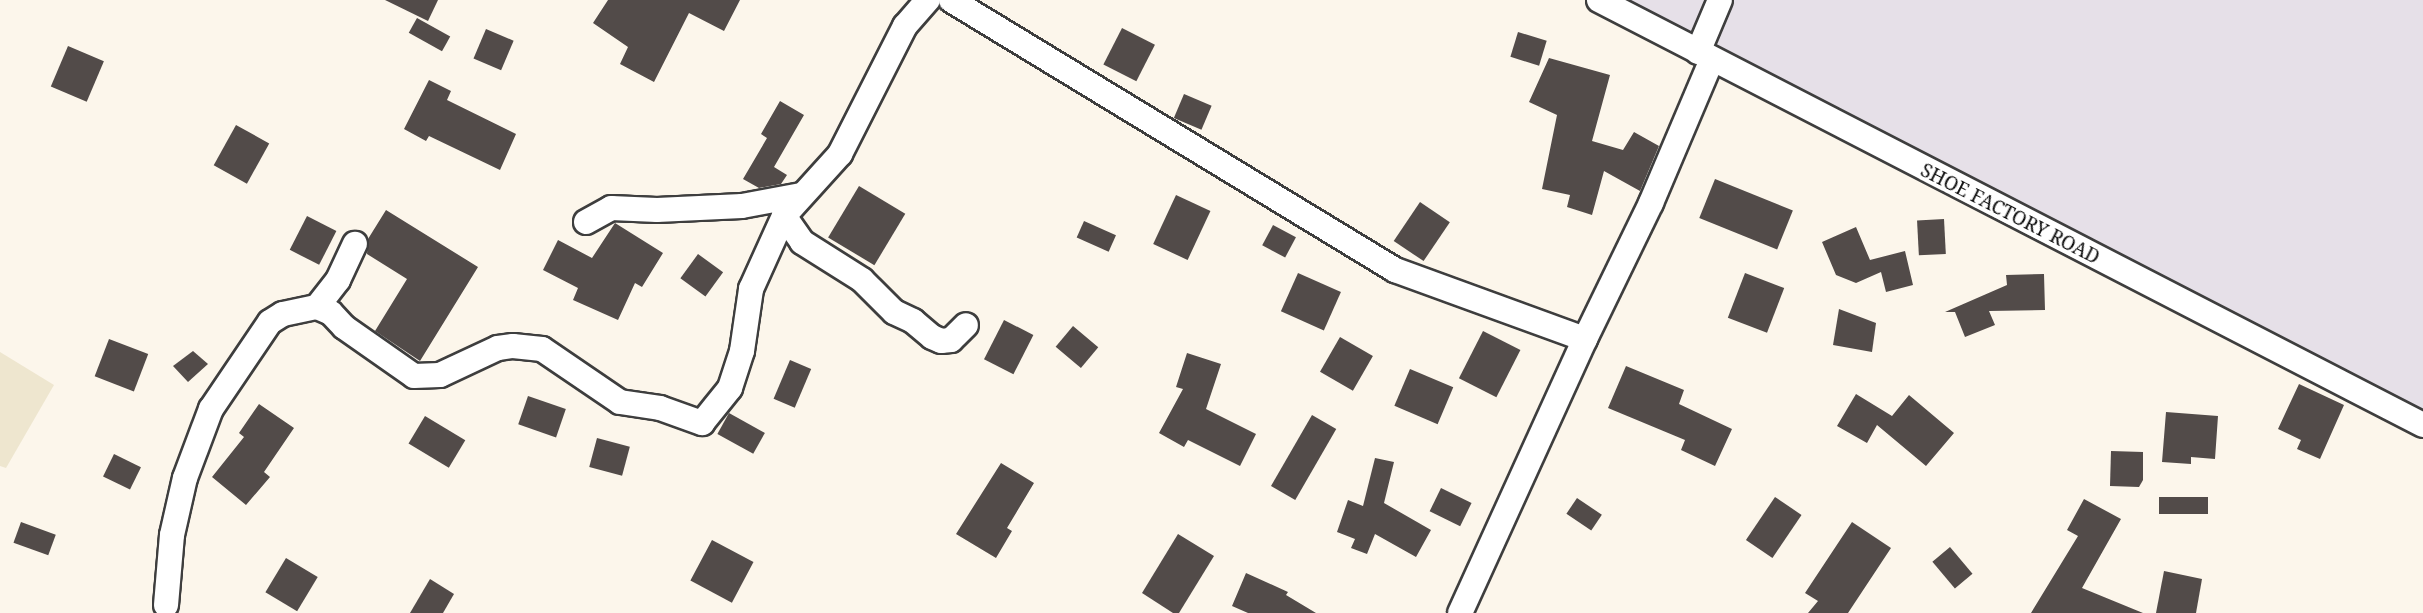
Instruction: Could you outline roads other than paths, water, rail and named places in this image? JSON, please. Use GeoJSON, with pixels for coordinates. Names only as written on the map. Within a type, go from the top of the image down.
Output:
{"type":"FeatureCollection","features":[{"type":"Feature","properties":{"kind":"street"},"geometry":{"type":"LineString","coordinates":[[166,605],[172,534],[184,478],[211,409],[270,322],[283,314],[317,307],[331,313],[344,327],[414,376],[440,375],[498,348],[513,346],[542,349],[620,402],[660,408],[702,423],[730,388],[743,351],[751,289],[784,216],[840,154],[905,26],[928,0]]}},
{"type":"Feature","properties":{"kind":"street"},"geometry":{"type":"LineString","coordinates":[[951,0],[1395,270],[1585,339]]}},
{"type":"Feature","properties":{"kind":"street","name":"SHOE FACTORY ROAD"},"geometry":{"type":"LineString","coordinates":[[1599,0],[2423,425]]}},
{"type":"Feature","properties":{"kind":"street"},"geometry":{"type":"LineString","coordinates":[[1460,613],[1585,339],[1651,203],[1705,56],[1720,0]]}},
{"type":"Feature","properties":{"kind":"street"},"geometry":{"type":"LineString","coordinates":[[586,222],[611,208],[657,210],[742,206],[801,195]]}},
{"type":"Feature","properties":{"kind":"street"},"geometry":{"type":"LineString","coordinates":[[784,216],[802,242],[862,281],[894,312],[913,321],[932,337],[941,341],[951,340],[966,325]]}},
{"type":"Feature","properties":{"kind":"street"},"geometry":{"type":"LineString","coordinates":[[317,307],[338,280],[355,244]]}}]}
